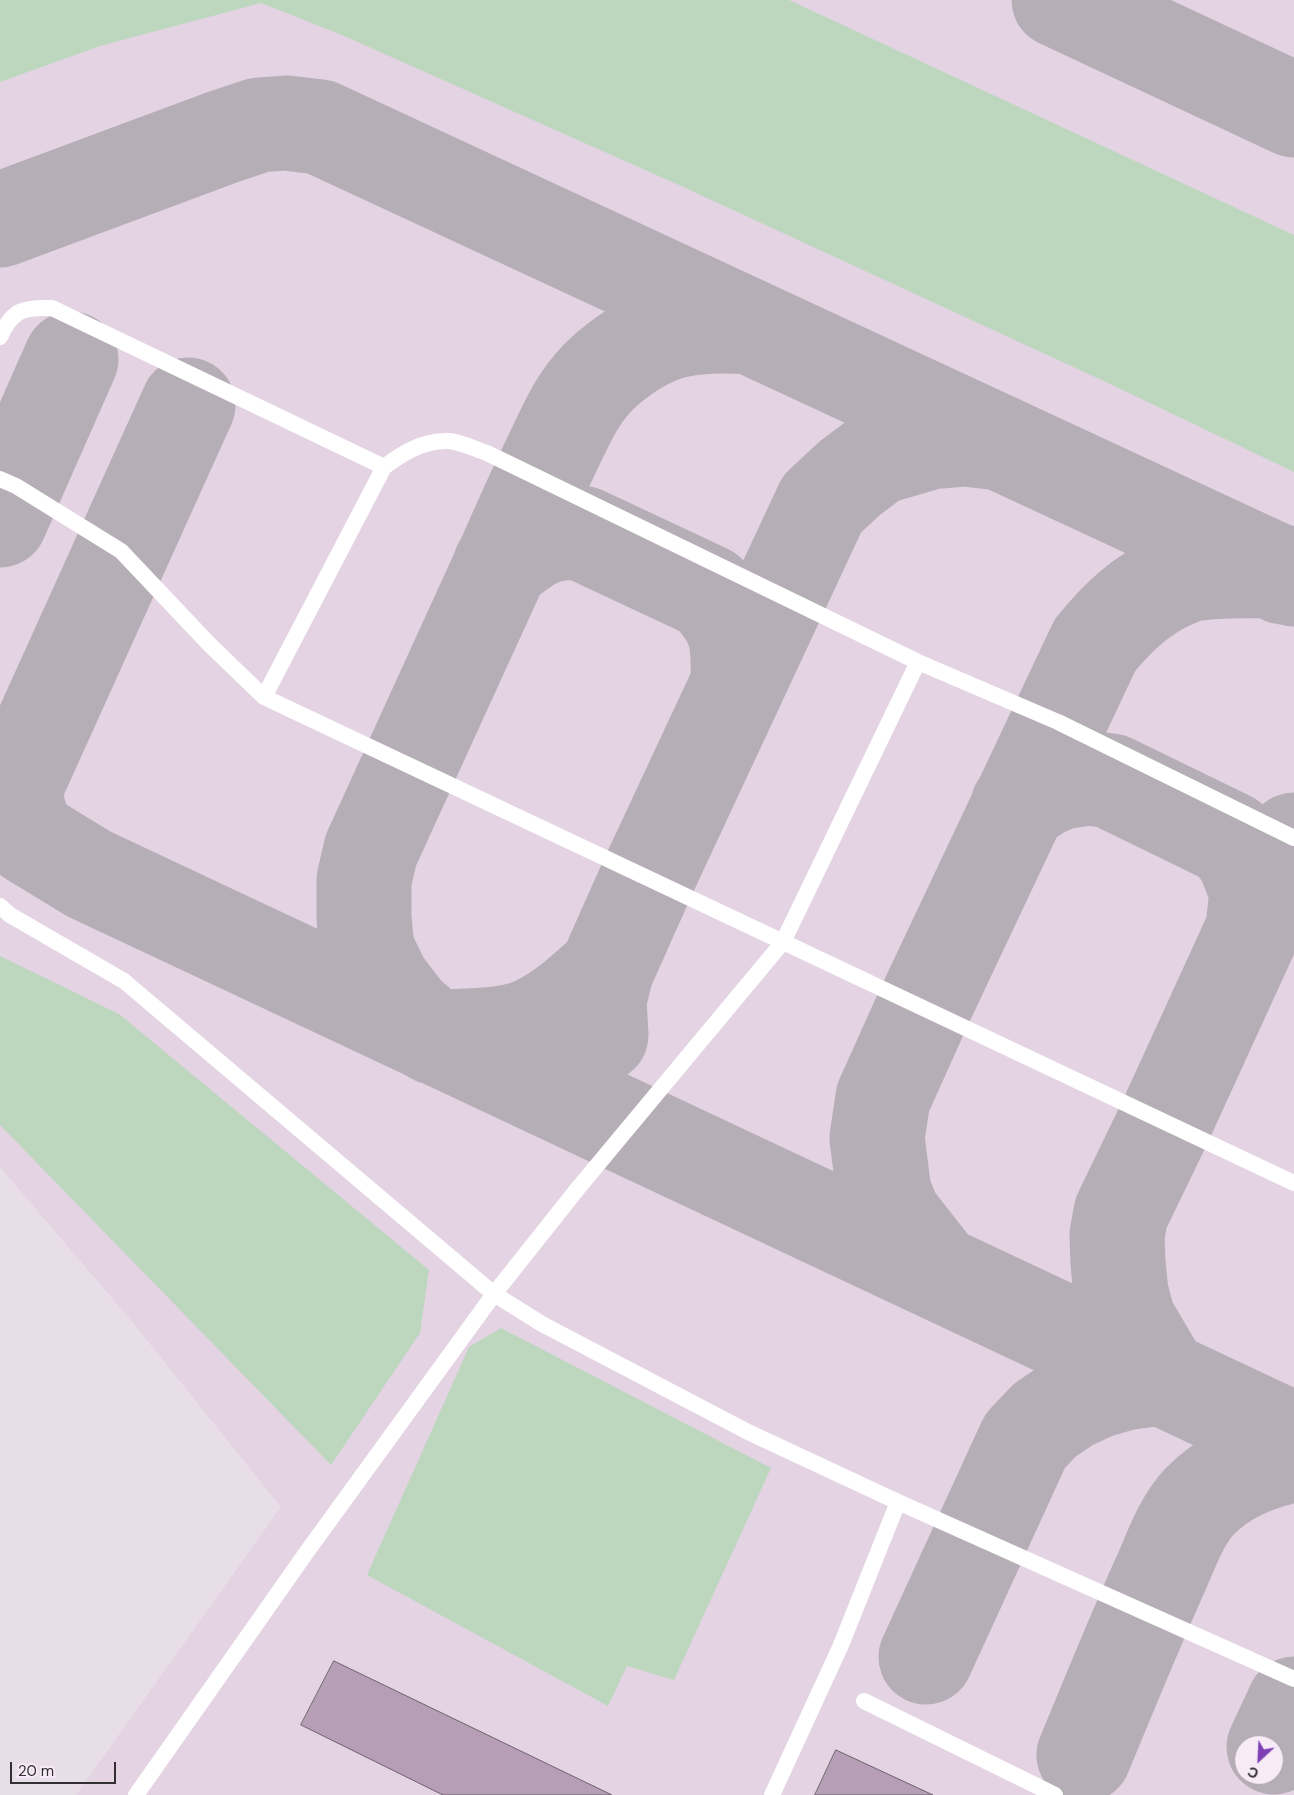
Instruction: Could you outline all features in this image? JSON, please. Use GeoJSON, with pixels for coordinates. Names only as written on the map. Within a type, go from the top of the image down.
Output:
{"type":"FeatureCollection","features":[{"type":"Feature","properties":{"kind":"lane"},"geometry":{"type":"LineString","coordinates":[[0,337],[8,321],[19,312],[37,308],[52,308],[384,468]]}},
{"type":"Feature","properties":{"kind":"lane"},"geometry":{"type":"LineString","coordinates":[[264,698],[384,468],[407,450],[431,442],[450,441],[487,453],[918,662],[1058,722],[1294,838]]}},
{"type":"Feature","properties":{"kind":"lane"},"geometry":{"type":"LineString","coordinates":[[0,479],[16,486],[121,551],[209,644],[264,698],[1294,1183]]}},
{"type":"Feature","properties":{"kind":"lane"},"geometry":{"type":"LineString","coordinates":[[136,1795],[312,1545],[494,1294],[579,1186],[783,942],[918,662]]}},
{"type":"Feature","properties":{"kind":"lane"},"geometry":{"type":"LineString","coordinates":[[0,906],[10,915],[124,981],[494,1294],[542,1324],[748,1432],[898,1502],[1294,1679]]}},
{"type":"Feature","properties":{"kind":"lane"},"geometry":{"type":"LineString","coordinates":[[772,1795],[841,1645],[898,1502]]}},
{"type":"Feature","properties":{"kind":"lane"},"geometry":{"type":"LineString","coordinates":[[864,1701],[1055,1795]]}},
{"type":"Feature","properties":{"kind":"shaded area"},"geometry":{"type":"Polygon","coordinates":[[[0,0],[1294,0],[1294,1795],[76,1795],[281,1507],[129,1318],[0,1167],[0,0]]]}},
{"type":"Feature","properties":{"kind":"green space"},"geometry":{"type":"Polygon","coordinates":[[[0,0],[789,0],[1294,235],[1294,472],[1108,383],[681,186],[342,35],[261,3],[100,46],[0,82],[0,0]]]}},
{"type":"Feature","properties":{"kind":"green space"},"geometry":{"type":"Polygon","coordinates":[[[0,956],[119,1014],[429,1270],[420,1333],[331,1465],[0,1125],[0,956]]]}},
{"type":"Feature","properties":{"kind":"green space"},"geometry":{"type":"Polygon","coordinates":[[[501,1328],[771,1468],[674,1680],[627,1666],[608,1706],[367,1575],[469,1347],[501,1328]]]}},
{"type":"Feature","properties":{"kind":"building"},"geometry":{"type":"Polygon","coordinates":[[[334,1661],[612,1795],[443,1795],[301,1725],[334,1661]]]}},
{"type":"Feature","properties":{"kind":"building"},"geometry":{"type":"Polygon","coordinates":[[[836,1750],[933,1795],[815,1795],[836,1750]]]}},
{"type":"Feature","properties":{"kind":"taxiway"},"geometry":{"type":"LineString","coordinates":[[1059,0],[1294,110]]}},
{"type":"Feature","properties":{"kind":"taxiway"},"geometry":{"type":"LineString","coordinates":[[0,220],[259,125],[286,123],[320,127],[1294,579]]}},
{"type":"Feature","properties":{"kind":"taxiway"},"geometry":{"type":"LineString","coordinates":[[606,971],[561,1009],[531,1026],[496,1034],[434,1037],[406,1013],[383,983],[367,950],[364,918],[364,880],[371,850],[535,490],[569,419],[582,398],[597,378],[607,369],[625,355],[658,337],[674,331],[710,326],[751,327]]}},
{"type":"Feature","properties":{"kind":"taxiway"},"geometry":{"type":"LineString","coordinates":[[0,520],[71,359]]}},
{"type":"Feature","properties":{"kind":"taxiway"},"geometry":{"type":"LineString","coordinates":[[30,838],[18,811],[18,781],[188,405]]}},
{"type":"Feature","properties":{"kind":"taxiway"},"geometry":{"type":"LineString","coordinates":[[601,1035],[599,1000],[606,971],[822,504],[850,478],[878,457],[930,442],[966,439],[1001,443]]}},
{"type":"Feature","properties":{"kind":"taxiway"},"geometry":{"type":"LineString","coordinates":[[500,566],[528,545],[547,536],[582,533],[708,592],[725,613],[735,633],[738,655],[738,682]]}},
{"type":"Feature","properties":{"kind":"taxiway"},"geometry":{"type":"LineString","coordinates":[[937,1272],[894,1217],[884,1193],[877,1138],[883,1098],[1095,645],[1141,599],[1186,575],[1225,571],[1278,571],[1283,577]]}},
{"type":"Feature","properties":{"kind":"taxiway"},"geometry":{"type":"LineString","coordinates":[[1018,806],[1042,790],[1061,782],[1089,778],[1111,781],[1230,839],[1244,858],[1257,891],[1253,929]]}},
{"type":"Feature","properties":{"kind":"taxiway"},"geometry":{"type":"LineString","coordinates":[[0,810],[30,838],[89,874],[1294,1440]]}},
{"type":"Feature","properties":{"kind":"taxiway"},"geometry":{"type":"LineString","coordinates":[[926,1657],[1025,1441],[1045,1420],[1070,1403],[1096,1391],[1124,1383],[1162,1378],[1128,1320],[1121,1293],[1117,1235],[1121,1213],[1165,1122],[1294,840]]}},
{"type":"Feature","properties":{"kind":"taxiway"},"geometry":{"type":"LineString","coordinates":[[1084,1755],[1171,1549],[1193,1509],[1210,1492],[1243,1471],[1268,1461],[1294,1455]]}},
{"type":"Feature","properties":{"kind":"taxiway"},"geometry":{"type":"LineString","coordinates":[[1280,1735],[1294,1704]]}}]}
